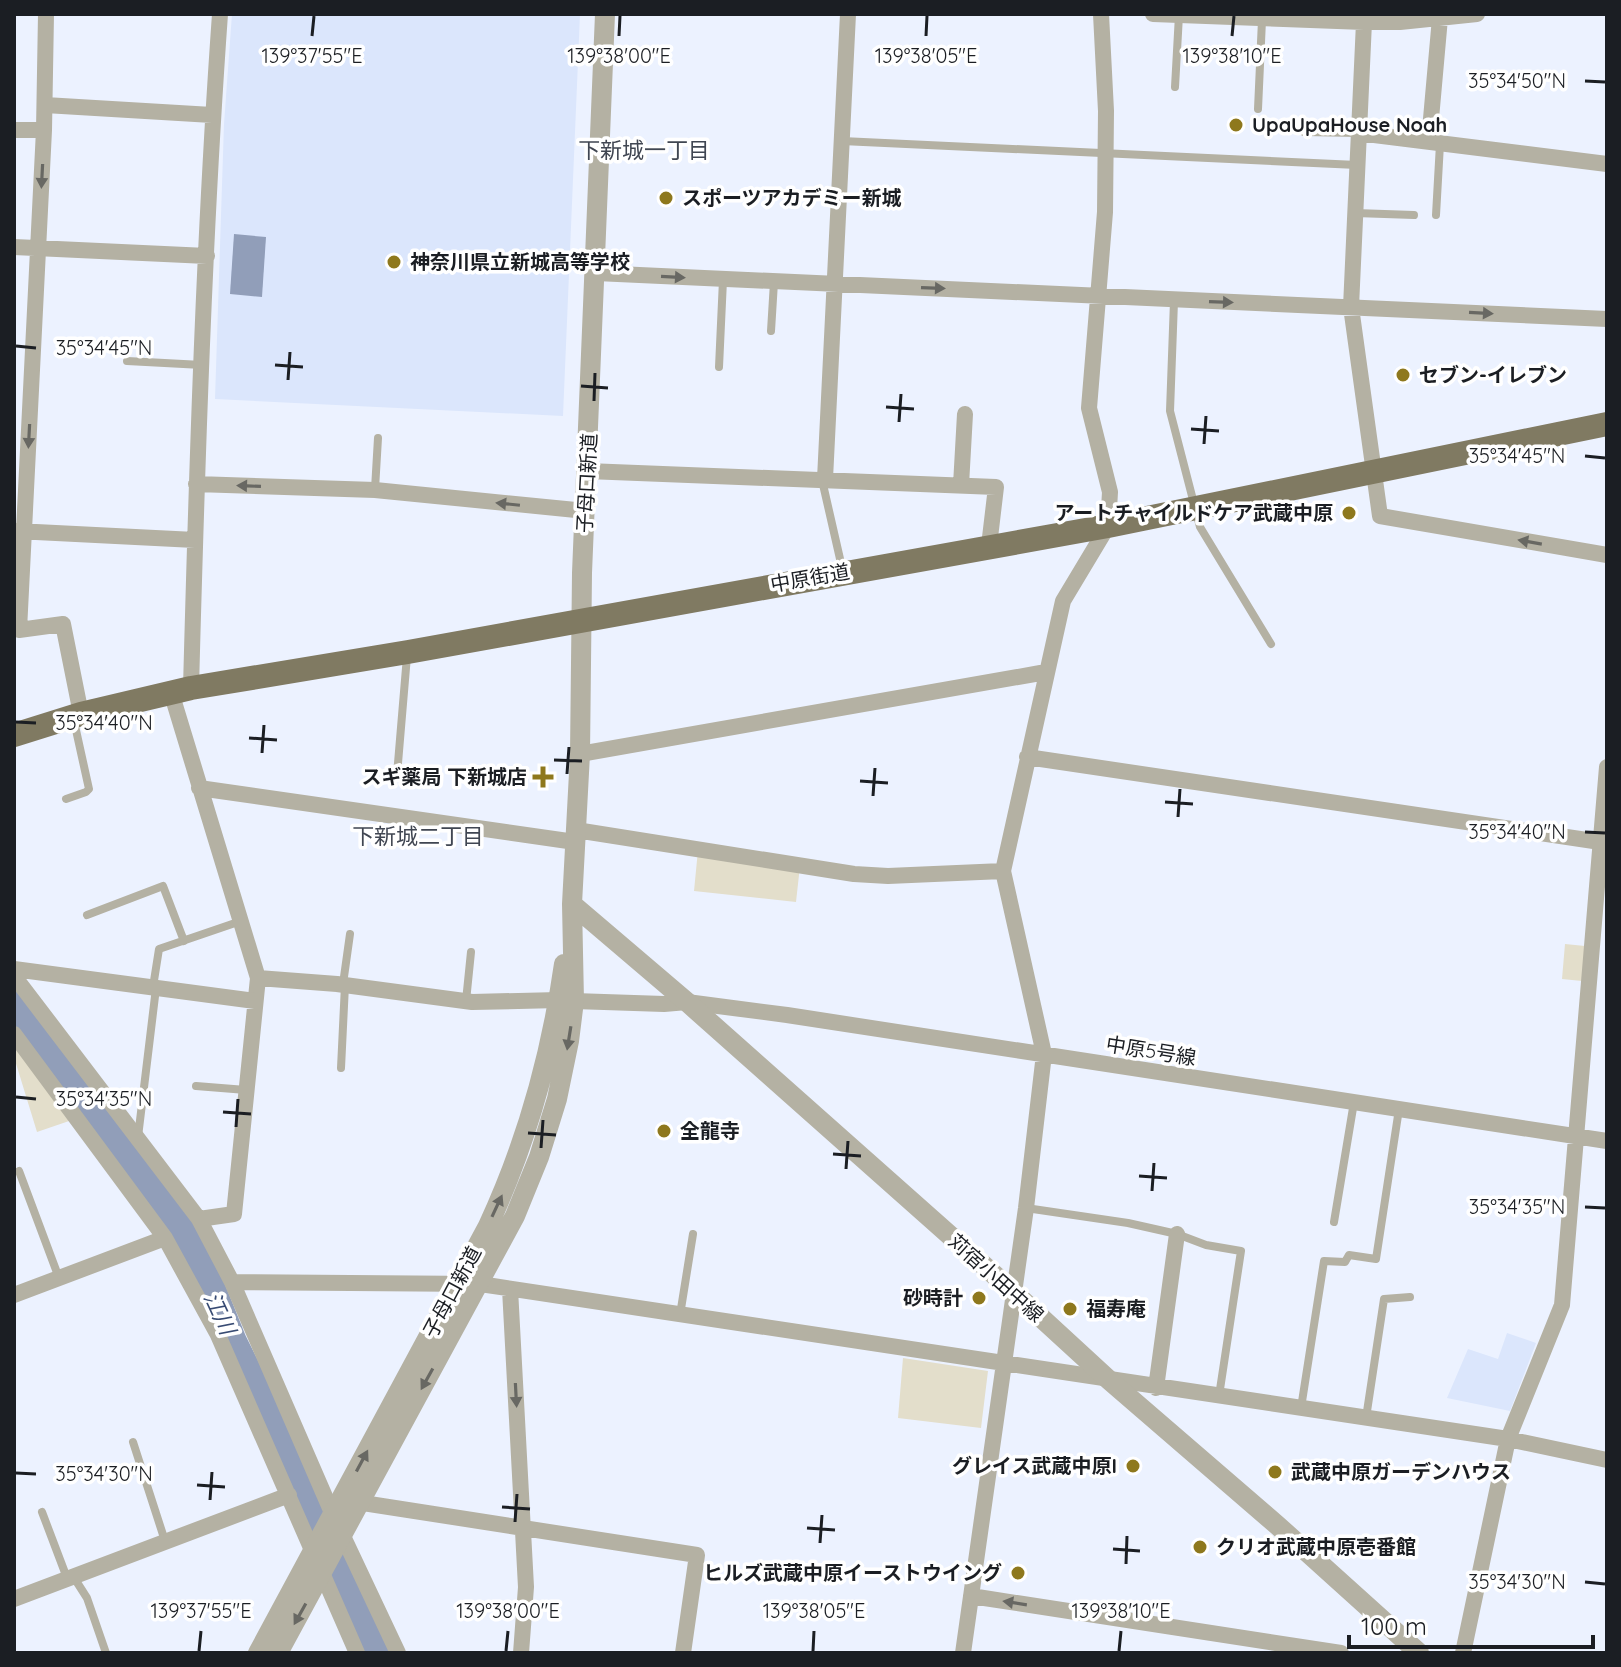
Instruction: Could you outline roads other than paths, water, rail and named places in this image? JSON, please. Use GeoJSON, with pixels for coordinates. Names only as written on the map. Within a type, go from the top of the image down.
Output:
{"type":"FeatureCollection","features":[{"type":"Feature","properties":{"kind":"main road","name":"中原街道"},"geometry":{"type":"LineString","coordinates":[[14,735],[181,690],[1108,526],[1607,424]]}},
{"type":"Feature","properties":{"kind":"street"},"geometry":{"type":"LineString","coordinates":[[46,14],[38,248],[19,532],[19,630],[63,624],[77,716]]}},
{"type":"Feature","properties":{"kind":"street"},"geometry":{"type":"LineString","coordinates":[[199,1219],[234,1214],[258,978],[199,788],[181,690],[195,540],[212,115],[220,14]]}},
{"type":"Feature","properties":{"kind":"street","name":"子母口新道"},"geometry":{"type":"LineString","coordinates":[[258,1653],[313,1554],[344,1513],[480,1284],[515,1216],[539,1157],[557,1099],[569,1041],[567,1000],[580,754],[587,471],[605,14]]}},
{"type":"Feature","properties":{"kind":"street"},"geometry":{"type":"LineString","coordinates":[[823,479],[836,284],[848,14]]}},
{"type":"Feature","properties":{"kind":"street"},"geometry":{"type":"LineString","coordinates":[[963,1653],[1026,1208],[1044,1054],[1003,871],[1063,601],[1108,526],[1110,492],[1089,408],[1105,212],[1101,14]]}},
{"type":"Feature","properties":{"kind":"street"},"geometry":{"type":"LineString","coordinates":[[1153,14],[1364,22],[1477,14]]}},
{"type":"Feature","properties":{"kind":"street"},"geometry":{"type":"LineString","coordinates":[[1435,142],[1440,16]]}},
{"type":"Feature","properties":{"kind":"street"},"geometry":{"type":"LineString","coordinates":[[1364,22],[1351,307],[1380,516],[1607,555]]}},
{"type":"Feature","properties":{"kind":"street"},"geometry":{"type":"LineString","coordinates":[[45,105],[212,115]]}},
{"type":"Feature","properties":{"kind":"street"},"geometry":{"type":"LineString","coordinates":[[14,130],[44,130]]}},
{"type":"Feature","properties":{"kind":"street"},"geometry":{"type":"LineString","coordinates":[[1358,133],[1607,164]]}},
{"type":"Feature","properties":{"kind":"street"},"geometry":{"type":"LineString","coordinates":[[14,247],[207,256]]}},
{"type":"Feature","properties":{"kind":"street"},"geometry":{"type":"LineString","coordinates":[[596,273],[1607,319]]}},
{"type":"Feature","properties":{"kind":"street"},"geometry":{"type":"LineString","coordinates":[[961,485],[965,414]]}},
{"type":"Feature","properties":{"kind":"street"},"geometry":{"type":"LineString","coordinates":[[587,471],[996,487],[989,546]]}},
{"type":"Feature","properties":{"kind":"street"},"geometry":{"type":"LineString","coordinates":[[196,484],[375,490],[586,511]]}},
{"type":"Feature","properties":{"kind":"street"},"geometry":{"type":"LineString","coordinates":[[19,532],[195,540]]}},
{"type":"Feature","properties":{"kind":"street"},"geometry":{"type":"LineString","coordinates":[[580,754],[1046,672]]}},
{"type":"Feature","properties":{"kind":"street"},"geometry":{"type":"LineString","coordinates":[[1027,757],[1604,843]]}},
{"type":"Feature","properties":{"kind":"street"},"geometry":{"type":"LineString","coordinates":[[1463,1653],[1508,1439],[1562,1305],[1604,843],[1607,767]]}},
{"type":"Feature","properties":{"kind":"street"},"geometry":{"type":"LineString","coordinates":[[199,788],[854,874],[888,876],[1003,871]]}},
{"type":"Feature","properties":{"kind":"street","name":"苅宿小田中線"},"geometry":{"type":"LineString","coordinates":[[572,904],[687,1002],[1419,1653]]}},
{"type":"Feature","properties":{"kind":"street"},"geometry":{"type":"LineString","coordinates":[[14,969],[255,1001]]}},
{"type":"Feature","properties":{"kind":"street"},"geometry":{"type":"LineString","coordinates":[[14,976],[199,1219],[344,1513],[398,1653]]}},
{"type":"Feature","properties":{"kind":"street","name":"中原5号線"},"geometry":{"type":"LineString","coordinates":[[258,978],[344,985],[466,1001],[687,1002],[1607,1141]]}},
{"type":"Feature","properties":{"kind":"street","name":"子母口新道"},"geometry":{"type":"LineString","coordinates":[[278,1653],[321,1575],[344,1513],[512,1174],[567,1000]]}},
{"type":"Feature","properties":{"kind":"street"},"geometry":{"type":"LineString","coordinates":[[14,1034],[165,1238],[218,1335],[357,1653]]}},
{"type":"Feature","properties":{"kind":"street"},"geometry":{"type":"LineString","coordinates":[[1156,1388],[1177,1234]]}},
{"type":"Feature","properties":{"kind":"street"},"geometry":{"type":"LineString","coordinates":[[14,1295],[165,1238]]}},
{"type":"Feature","properties":{"kind":"street"},"geometry":{"type":"LineString","coordinates":[[232,1282],[480,1284],[1508,1439],[1607,1460]]}},
{"type":"Feature","properties":{"kind":"street"},"geometry":{"type":"LineString","coordinates":[[510,1289],[526,1587],[521,1653]]}},
{"type":"Feature","properties":{"kind":"street"},"geometry":{"type":"LineString","coordinates":[[14,1599],[289,1495]]}},
{"type":"Feature","properties":{"kind":"street"},"geometry":{"type":"LineString","coordinates":[[344,1513],[523,1527],[697,1555],[683,1653]]}},
{"type":"Feature","properties":{"kind":"street"},"geometry":{"type":"LineString","coordinates":[[971,1596],[1341,1653]]}},
{"type":"Feature","properties":{"kind":"lane"},"geometry":{"type":"LineString","coordinates":[[1175,87],[1179,15]]}},
{"type":"Feature","properties":{"kind":"lane"},"geometry":{"type":"LineString","coordinates":[[1258,109],[1262,20]]}},
{"type":"Feature","properties":{"kind":"lane"},"geometry":{"type":"LineString","coordinates":[[1304,132],[1358,133]]}},
{"type":"Feature","properties":{"kind":"lane"},"geometry":{"type":"LineString","coordinates":[[841,141],[1357,165]]}},
{"type":"Feature","properties":{"kind":"lane"},"geometry":{"type":"LineString","coordinates":[[1435,142],[1436,215]]}},
{"type":"Feature","properties":{"kind":"lane"},"geometry":{"type":"LineString","coordinates":[[1355,213],[1414,215]]}},
{"type":"Feature","properties":{"kind":"lane"},"geometry":{"type":"LineString","coordinates":[[719,367],[723,280]]}},
{"type":"Feature","properties":{"kind":"lane"},"geometry":{"type":"LineString","coordinates":[[771,331],[774,282]]}},
{"type":"Feature","properties":{"kind":"lane"},"geometry":{"type":"LineString","coordinates":[[1174,301],[1170,411],[1200,527],[1271,644]]}},
{"type":"Feature","properties":{"kind":"lane"},"geometry":{"type":"LineString","coordinates":[[127,361],[202,365]]}},
{"type":"Feature","properties":{"kind":"lane"},"geometry":{"type":"LineString","coordinates":[[375,490],[378,438]]}},
{"type":"Feature","properties":{"kind":"lane"},"geometry":{"type":"LineString","coordinates":[[823,479],[843,572]]}},
{"type":"Feature","properties":{"kind":"lane"},"geometry":{"type":"LineString","coordinates":[[397,775],[408,652]]}},
{"type":"Feature","properties":{"kind":"lane"},"geometry":{"type":"LineString","coordinates":[[66,799],[89,789],[77,716]]}},
{"type":"Feature","properties":{"kind":"lane"},"geometry":{"type":"LineString","coordinates":[[87,915],[163,886],[184,941]]}},
{"type":"Feature","properties":{"kind":"lane"},"geometry":{"type":"LineString","coordinates":[[138,1140],[159,949],[241,921]]}},
{"type":"Feature","properties":{"kind":"lane"},"geometry":{"type":"LineString","coordinates":[[341,1068],[344,985],[350,934]]}},
{"type":"Feature","properties":{"kind":"lane"},"geometry":{"type":"LineString","coordinates":[[466,1001],[471,952]]}},
{"type":"Feature","properties":{"kind":"lane"},"geometry":{"type":"LineString","coordinates":[[196,1086],[246,1090]]}},
{"type":"Feature","properties":{"kind":"lane"},"geometry":{"type":"LineString","coordinates":[[1334,1222],[1354,1102]]}},
{"type":"Feature","properties":{"kind":"lane"},"geometry":{"type":"LineString","coordinates":[[1301,1409],[1324,1261],[1345,1262],[1349,1255],[1376,1259],[1399,1109]]}},
{"type":"Feature","properties":{"kind":"lane"},"geometry":{"type":"LineString","coordinates":[[19,1171],[59,1278]]}},
{"type":"Feature","properties":{"kind":"lane"},"geometry":{"type":"LineString","coordinates":[[1026,1208],[1128,1223],[1177,1234],[1206,1245],[1241,1251],[1219,1397]]}},
{"type":"Feature","properties":{"kind":"lane"},"geometry":{"type":"LineString","coordinates":[[680,1315],[693,1234]]}},
{"type":"Feature","properties":{"kind":"lane"},"geometry":{"type":"LineString","coordinates":[[1366,1418],[1384,1299],[1410,1297]]}},
{"type":"Feature","properties":{"kind":"lane"},"geometry":{"type":"LineString","coordinates":[[133,1442],[165,1541]]}},
{"type":"Feature","properties":{"kind":"lane"},"geometry":{"type":"LineString","coordinates":[[42,1512],[70,1577],[87,1598],[106,1653]]}},
{"type":"Feature","properties":{"kind":"waterway","name":"江川"},"geometry":{"type":"LineString","coordinates":[[14,1002],[16,1011],[178,1223],[206,1277],[232,1342],[288,1454],[377,1653]]}},
{"type":"Feature","properties":{"kind":"place","name":"UpaUpaHouse Noah"},"geometry":{"type":"Point","coordinates":[1236,125]}},
{"type":"Feature","properties":{"kind":"place","name":"スポーツアカデミー新城"},"geometry":{"type":"Point","coordinates":[666,198]}},
{"type":"Feature","properties":{"kind":"place","name":"神奈川県立新城高等学校"},"geometry":{"type":"Point","coordinates":[394,262]}},
{"type":"Feature","properties":{"kind":"place","name":"セブン-イレブン"},"geometry":{"type":"Point","coordinates":[1403,375]}},
{"type":"Feature","properties":{"kind":"place","name":"アートチャイルドケア武蔵中原"},"geometry":{"type":"Point","coordinates":[1349,513]}},
{"type":"Feature","properties":{"kind":"place","name":"スギ薬局 下新城店"},"geometry":{"type":"Point","coordinates":[543,777]}},
{"type":"Feature","properties":{"kind":"place","name":"全龍寺"},"geometry":{"type":"Point","coordinates":[664,1131]}},
{"type":"Feature","properties":{"kind":"place","name":"砂時計"},"geometry":{"type":"Point","coordinates":[979,1298]}},
{"type":"Feature","properties":{"kind":"place","name":"福寿庵"},"geometry":{"type":"Point","coordinates":[1070,1309]}},
{"type":"Feature","properties":{"kind":"place","name":"グレイス武蔵中原I"},"geometry":{"type":"Point","coordinates":[1133,1466]}},
{"type":"Feature","properties":{"kind":"place","name":"武蔵中原ガーデンハウス"},"geometry":{"type":"Point","coordinates":[1275,1472]}},
{"type":"Feature","properties":{"kind":"place","name":"クリオ武蔵中原壱番館"},"geometry":{"type":"Point","coordinates":[1200,1547]}},
{"type":"Feature","properties":{"kind":"place","name":"ヒルズ武蔵中原イーストウイング"},"geometry":{"type":"Point","coordinates":[1018,1573]}},
{"type":"Feature","properties":{"kind":"district","name":"下新城一丁目"},"geometry":{"type":"Point","coordinates":[644,150]}},
{"type":"Feature","properties":{"kind":"district","name":"下新城二丁目"},"geometry":{"type":"Point","coordinates":[418,836]}}]}
